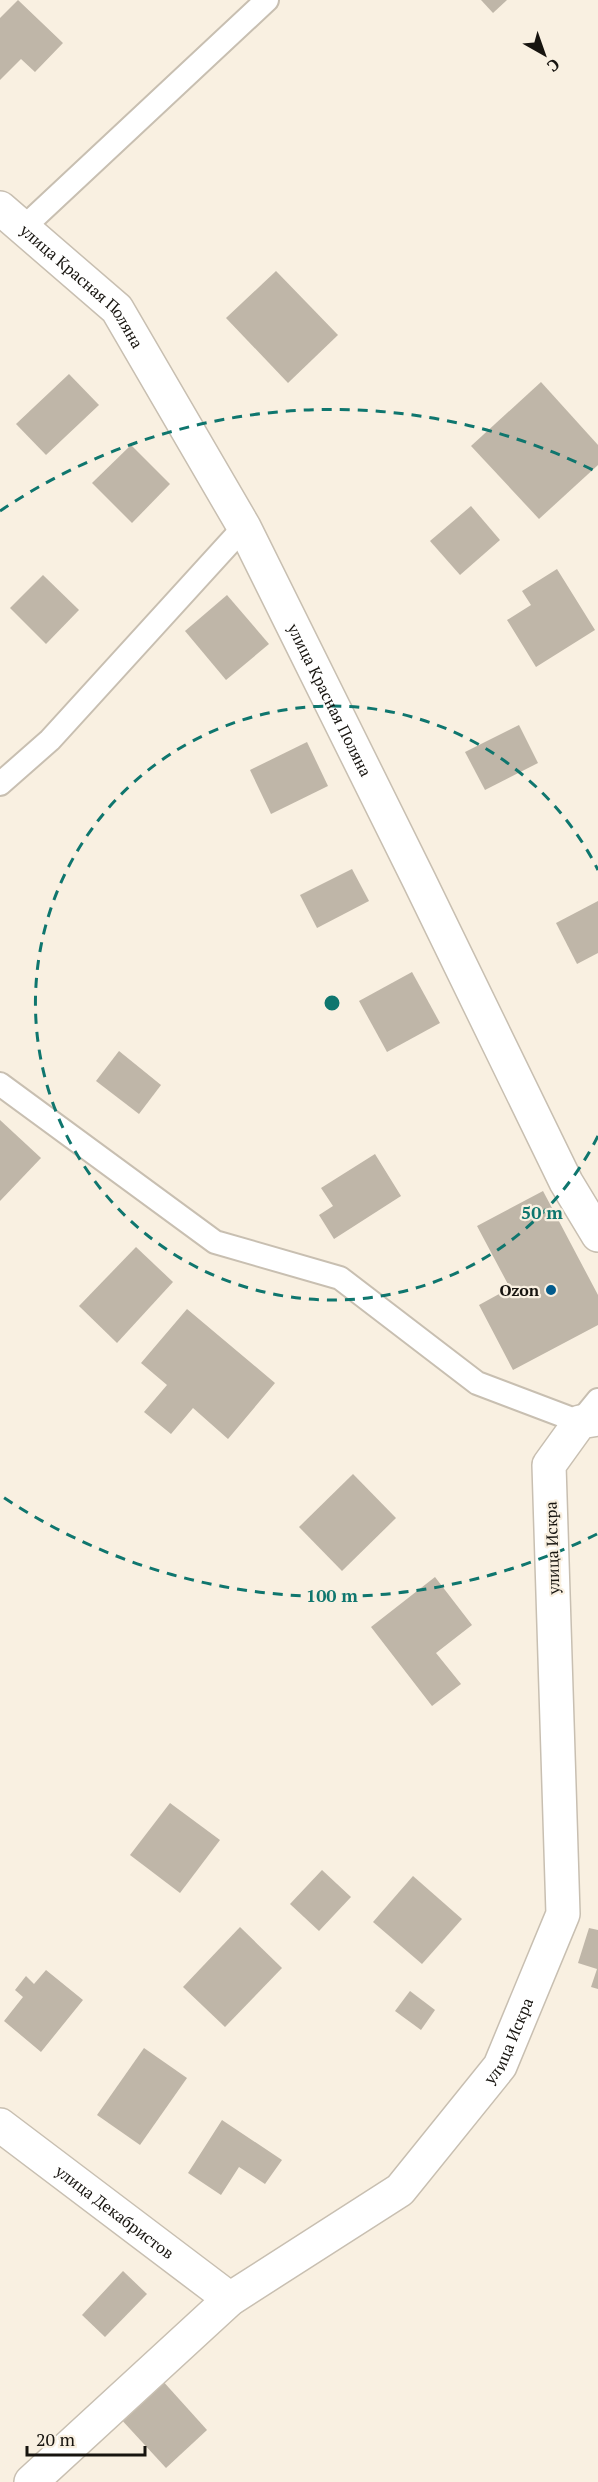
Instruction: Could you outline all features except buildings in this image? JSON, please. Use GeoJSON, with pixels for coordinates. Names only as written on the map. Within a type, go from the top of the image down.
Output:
{"type":"FeatureCollection","features":[{"type":"Feature","properties":{"kind":"street","name":"улица Красная Поляна"},"geometry":{"type":"LineString","coordinates":[[12,218],[117,309],[244,527],[420,880],[566,1182],[598,1235]]}},
{"type":"Feature","properties":{"kind":"street","name":"улица Искра"},"geometry":{"type":"LineString","coordinates":[[31,2482],[230,2299],[400,2190],[500,2066],[563,1914],[549,1465],[592,1414]]}},
{"type":"Feature","properties":{"kind":"street","name":"улица Декабристов"},"geometry":{"type":"LineString","coordinates":[[0,2125],[230,2299]]}},
{"type":"Feature","properties":{"kind":"lane"},"geometry":{"type":"LineString","coordinates":[[12,218],[267,0]]}},
{"type":"Feature","properties":{"kind":"lane"},"geometry":{"type":"LineString","coordinates":[[0,784],[50,740],[244,527]]}},
{"type":"Feature","properties":{"kind":"lane"},"geometry":{"type":"LineString","coordinates":[[0,1084],[215,1242],[340,1278],[477,1383],[592,1414]]}},
{"type":"Feature","properties":{"kind":"place","name":"Ozon"},"geometry":{"type":"Point","coordinates":[551,1290]}}]}
